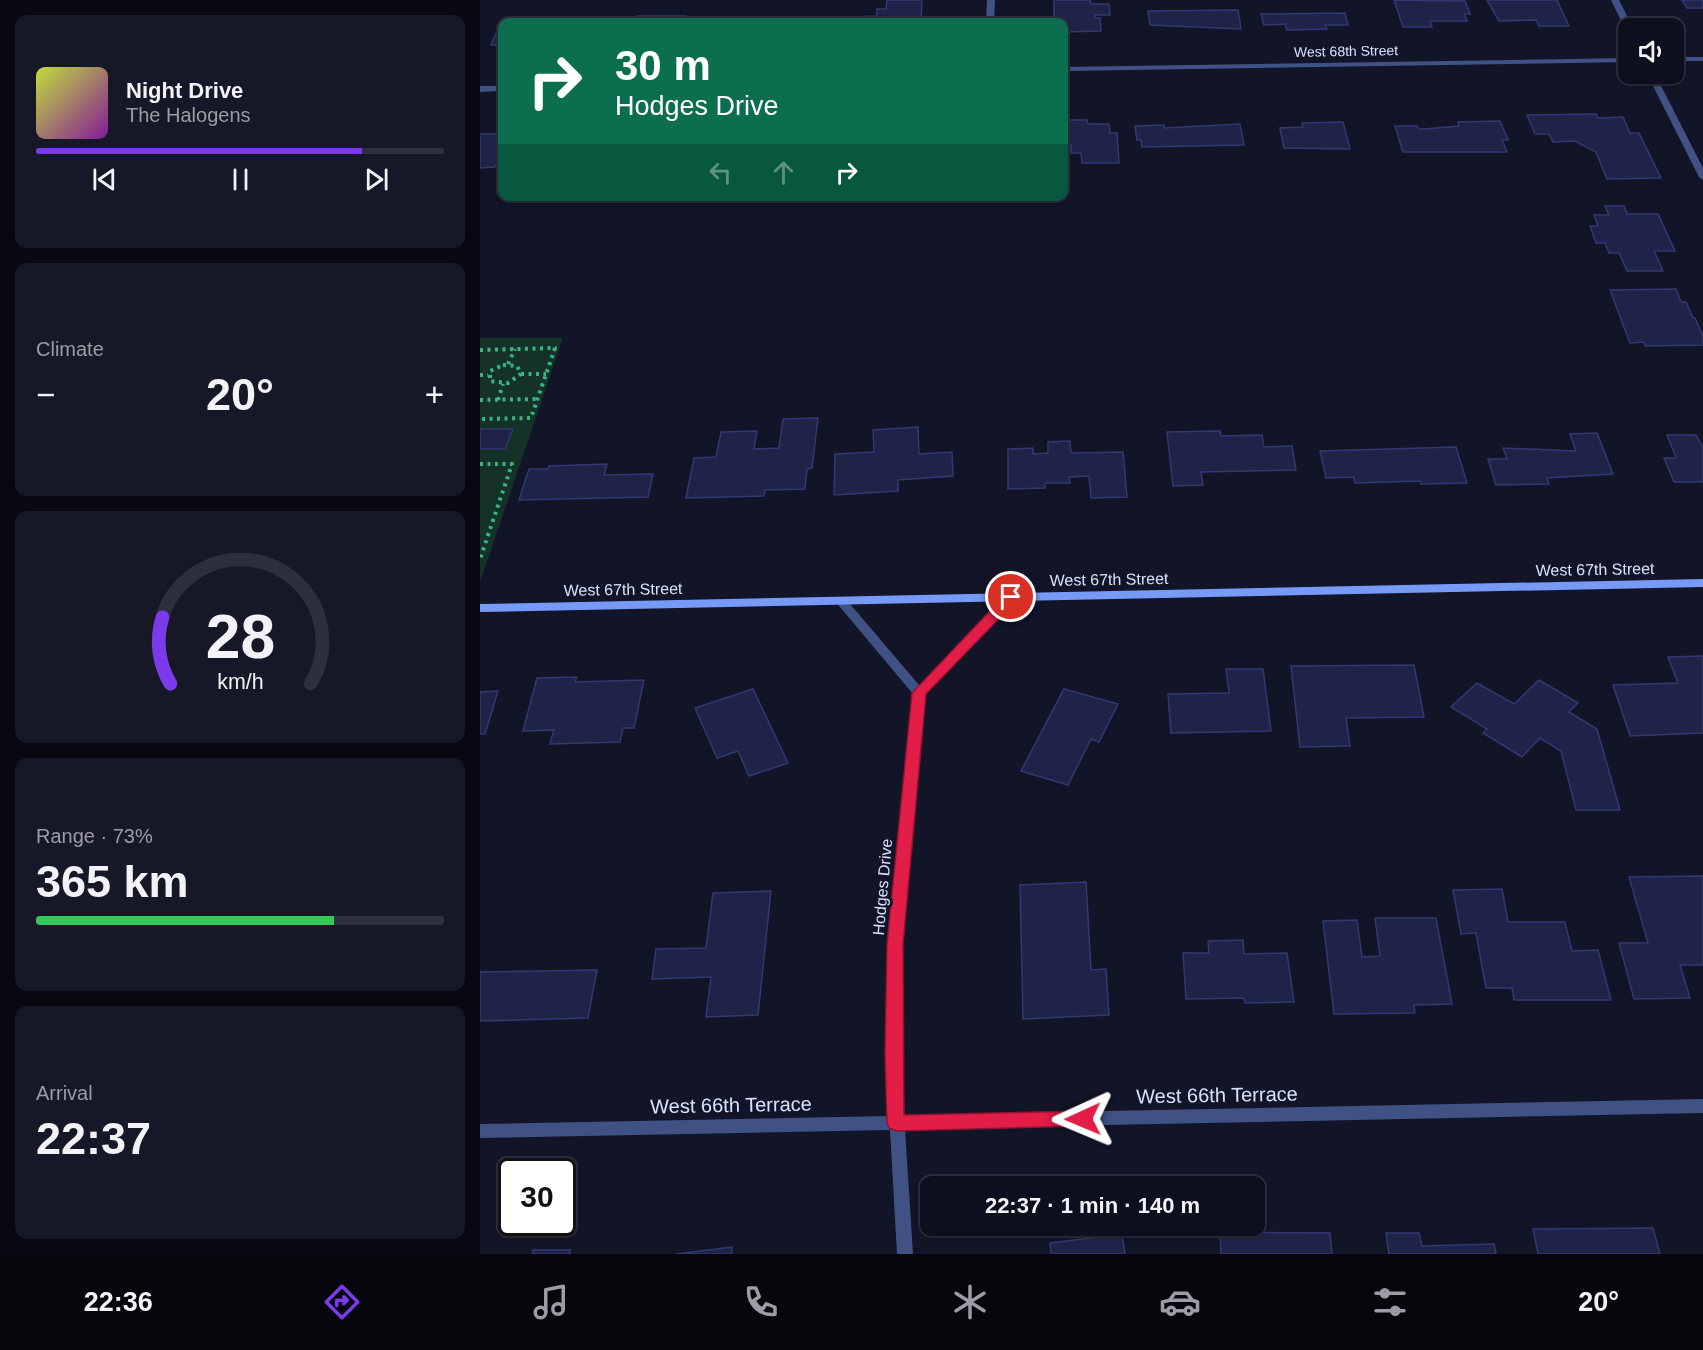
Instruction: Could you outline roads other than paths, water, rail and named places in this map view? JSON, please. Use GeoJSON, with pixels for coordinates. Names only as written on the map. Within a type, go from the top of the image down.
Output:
{"type":"FeatureCollection","features":[{"type":"Feature","properties":{"kind":"street"},"geometry":{"type":"LineString","coordinates":[[990,18],[991,0]]}},
{"type":"Feature","properties":{"kind":"street"},"geometry":{"type":"LineString","coordinates":[[1615,0],[1624,18]]}},
{"type":"Feature","properties":{"kind":"street"},"geometry":{"type":"LineString","coordinates":[[1684,59],[1703,59]]}},
{"type":"Feature","properties":{"kind":"street","name":"West 68th Street"},"geometry":{"type":"LineString","coordinates":[[1068,69],[1618,60]]}},
{"type":"Feature","properties":{"kind":"street"},"geometry":{"type":"LineString","coordinates":[[1656,84],[1703,177]]}},
{"type":"Feature","properties":{"kind":"street"},"geometry":{"type":"LineString","coordinates":[[480,89],[498,89]]}},
{"type":"Feature","properties":{"kind":"street","name":"West 67th Street"},"geometry":{"type":"LineString","coordinates":[[480,609],[1703,583]]}},
{"type":"Feature","properties":{"kind":"street"},"geometry":{"type":"LineString","coordinates":[[841,601],[919,693],[1011,597]]}},
{"type":"Feature","properties":{"kind":"street","name":"Hodges Drive"},"geometry":{"type":"LineString","coordinates":[[904,1254],[893,1054],[895,944],[919,693]]}},
{"type":"Feature","properties":{"kind":"street","name":"West 66th Terrace"},"geometry":{"type":"LineString","coordinates":[[480,1131],[1703,1106]]}}]}
